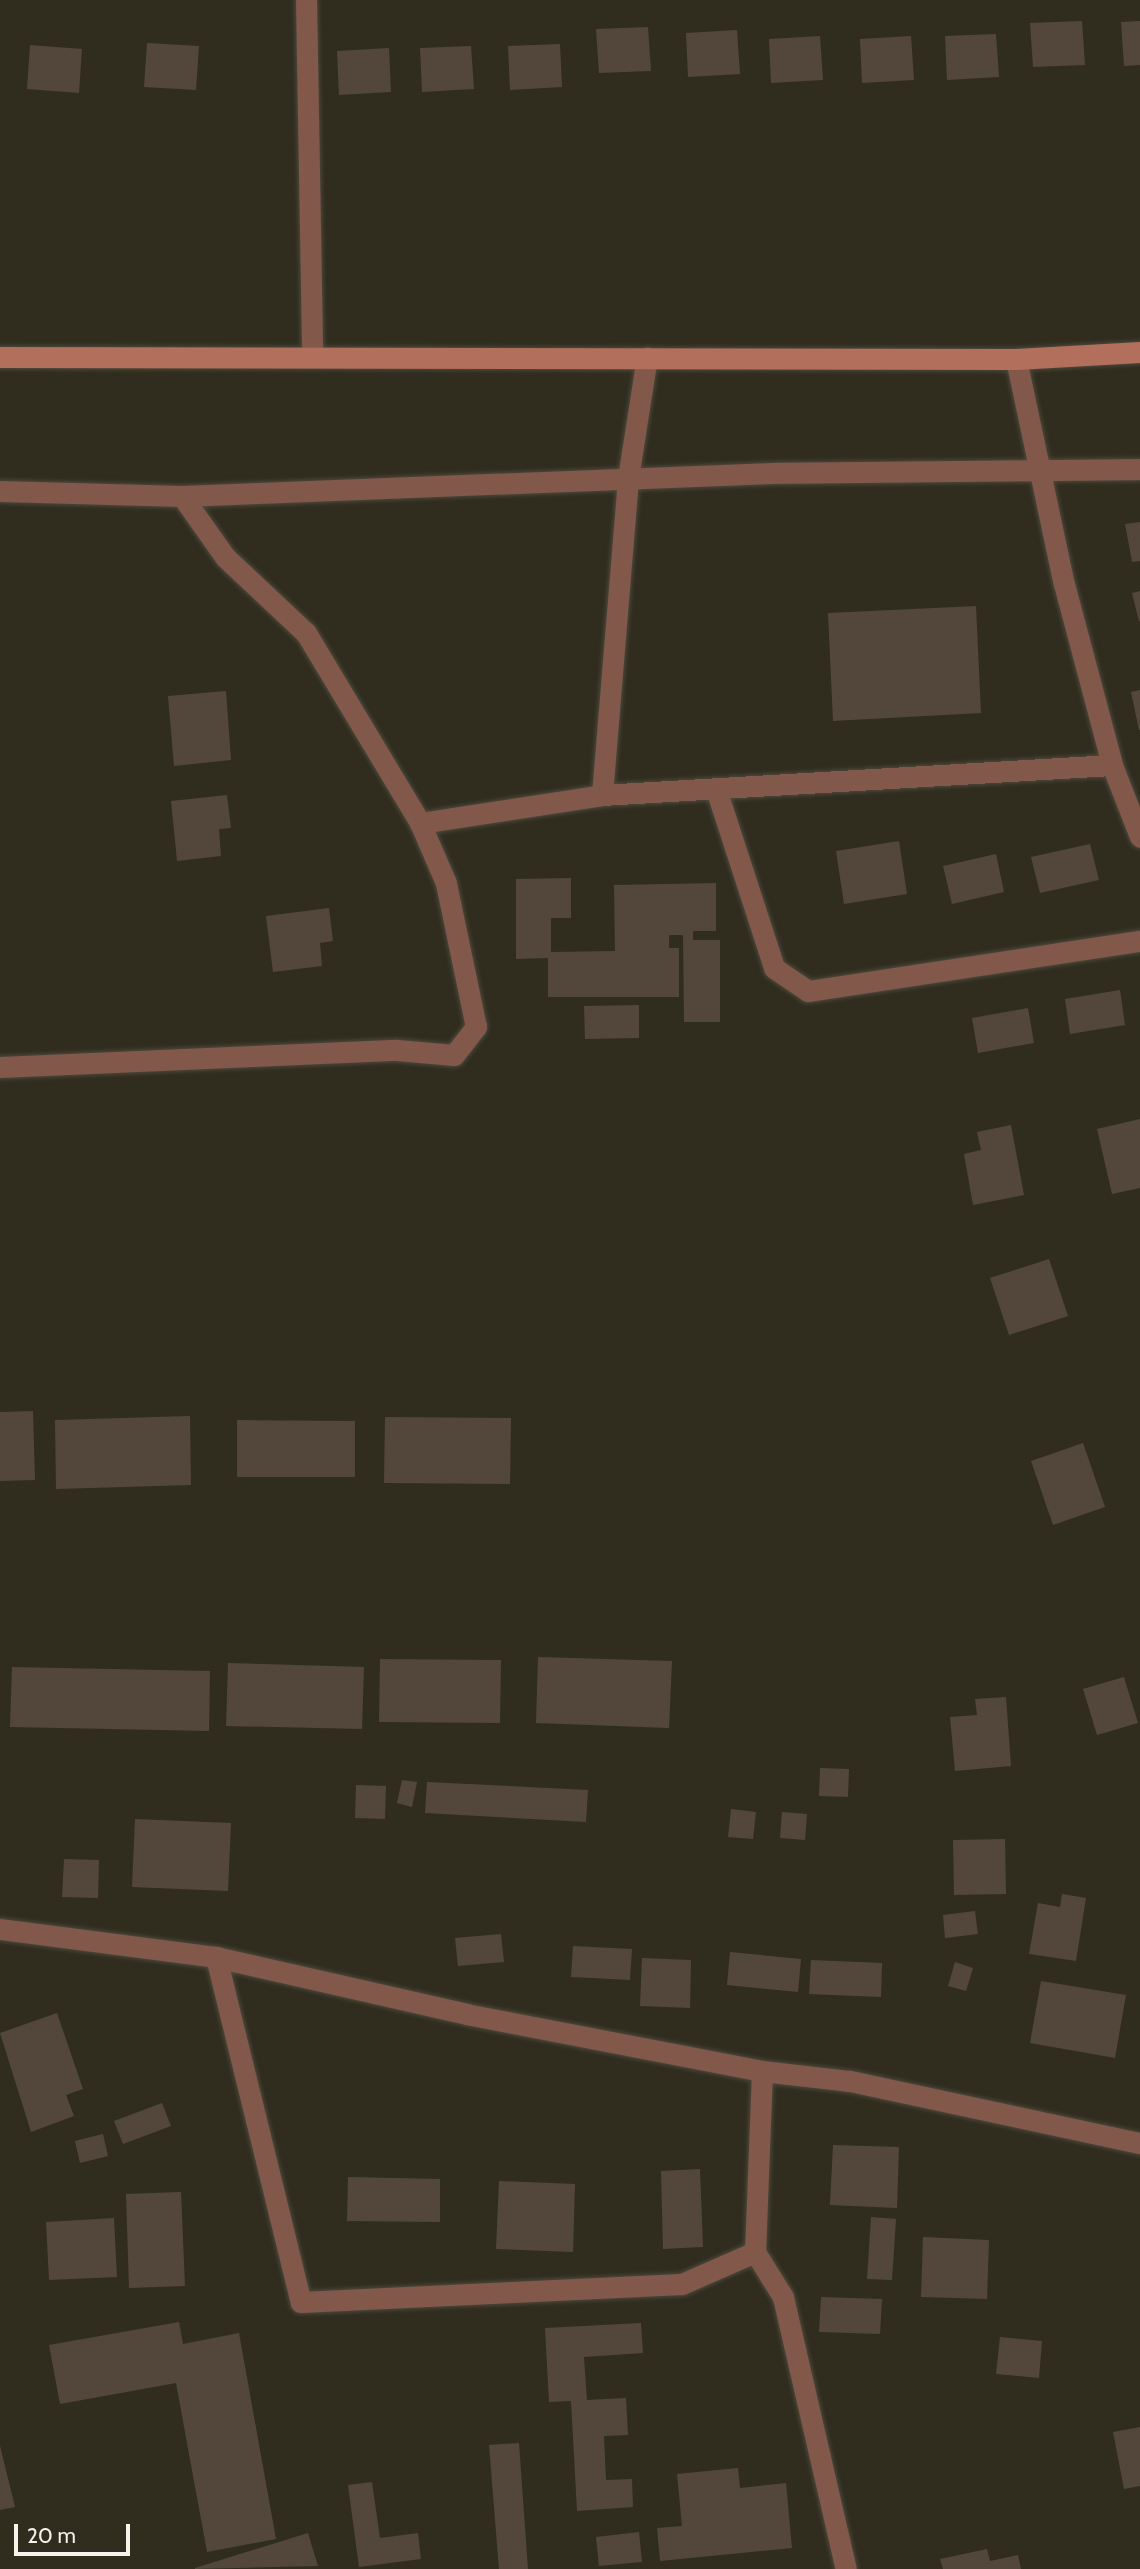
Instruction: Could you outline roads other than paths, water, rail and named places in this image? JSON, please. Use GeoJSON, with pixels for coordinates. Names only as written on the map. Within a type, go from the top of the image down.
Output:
{"type":"FeatureCollection","features":[{"type":"Feature","properties":{"kind":"street"},"geometry":{"type":"LineString","coordinates":[[306,0],[312,356]]}},
{"type":"Feature","properties":{"kind":"street"},"geometry":{"type":"LineString","coordinates":[[0,357],[1016,359],[1140,352]]}},
{"type":"Feature","properties":{"kind":"street"},"geometry":{"type":"LineString","coordinates":[[602,795],[628,478],[647,357]]}},
{"type":"Feature","properties":{"kind":"street"},"geometry":{"type":"LineString","coordinates":[[1016,359],[1042,468],[1064,584],[1112,765],[1140,838]]}},
{"type":"Feature","properties":{"kind":"street"},"geometry":{"type":"LineString","coordinates":[[0,491],[182,496],[628,478],[1042,468],[1140,469]]}},
{"type":"Feature","properties":{"kind":"street"},"geometry":{"type":"LineString","coordinates":[[0,1067],[397,1050],[454,1055],[476,1027],[446,883],[420,823],[306,633],[225,557],[182,496]]}},
{"type":"Feature","properties":{"kind":"street"},"geometry":{"type":"LineString","coordinates":[[420,823],[602,795],[1112,765]]}},
{"type":"Feature","properties":{"kind":"street"},"geometry":{"type":"LineString","coordinates":[[716,789],[774,968],[808,990],[1140,941]]}},
{"type":"Feature","properties":{"kind":"street"},"geometry":{"type":"LineString","coordinates":[[0,1929],[216,1957],[466,2014],[762,2071],[850,2081],[1140,2143]]}},
{"type":"Feature","properties":{"kind":"street"},"geometry":{"type":"LineString","coordinates":[[216,1957],[301,2302],[682,2284],[755,2252]]}},
{"type":"Feature","properties":{"kind":"street"},"geometry":{"type":"LineString","coordinates":[[762,2071],[755,2252],[783,2297],[846,2569]]}}]}
